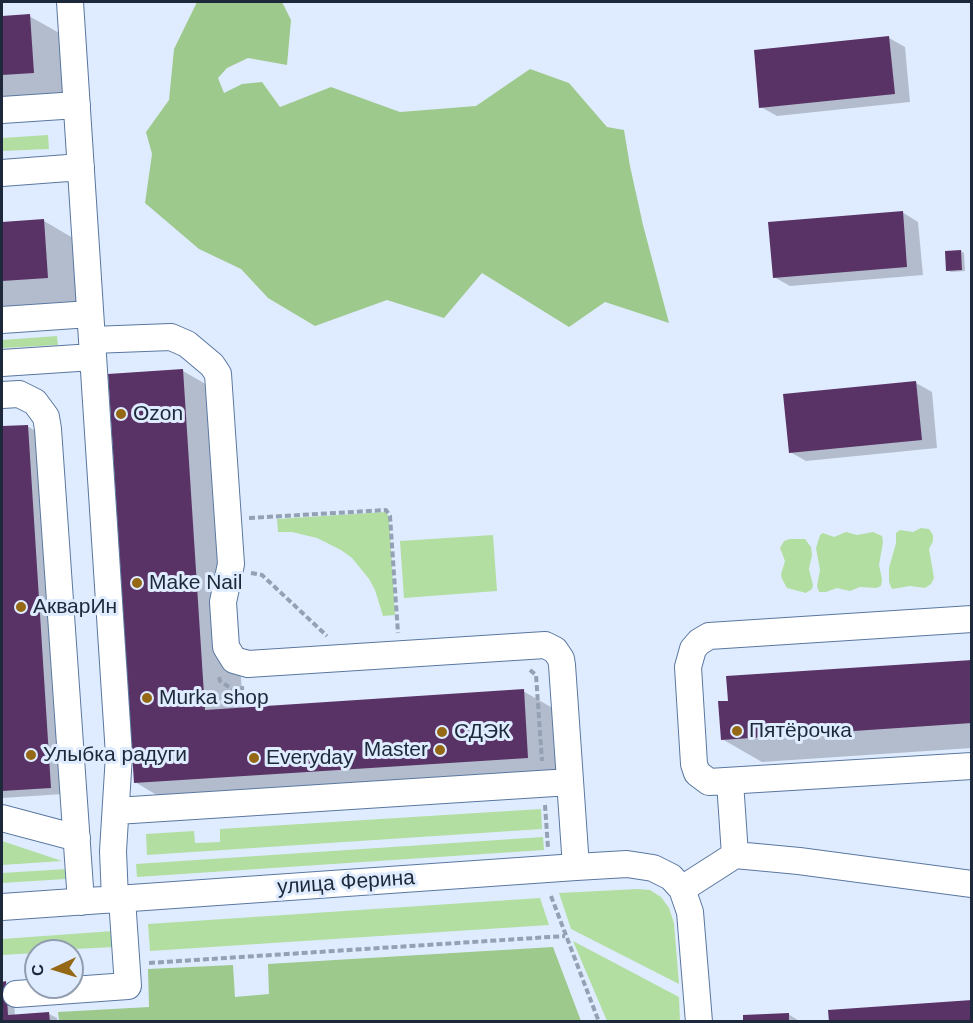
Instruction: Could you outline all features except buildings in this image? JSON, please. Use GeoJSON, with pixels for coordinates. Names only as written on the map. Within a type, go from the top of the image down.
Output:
{"type":"FeatureCollection","features":[{"type":"Feature","properties":{"kind":"street"},"geometry":{"type":"LineString","coordinates":[[16,994],[128,986],[113,851],[119,754],[70,2]]}},
{"type":"Feature","properties":{"kind":"street"},"geometry":{"type":"LineString","coordinates":[[2,110],[77,105]]}},
{"type":"Feature","properties":{"kind":"street"},"geometry":{"type":"LineString","coordinates":[[2,173],[81,167]]}},
{"type":"Feature","properties":{"kind":"street"},"geometry":{"type":"LineString","coordinates":[[2,320],[90,314]]}},
{"type":"Feature","properties":{"kind":"street"},"geometry":{"type":"LineString","coordinates":[[2,363],[171,337],[187,344],[215,369],[220,380],[231,564],[223,602],[226,647],[234,660],[248,664],[545,645],[555,650],[562,665],[576,867]]}},
{"type":"Feature","properties":{"kind":"street"},"geometry":{"type":"LineString","coordinates":[[2,395],[19,394],[35,402],[46,417],[48,429],[81,902]]}},
{"type":"Feature","properties":{"kind":"street"},"geometry":{"type":"LineString","coordinates":[[972,619],[709,636],[699,642],[690,656],[688,667],[694,764],[702,779],[710,782],[972,766]]}},
{"type":"Feature","properties":{"kind":"street"},"geometry":{"type":"LineString","coordinates":[[116,811],[570,782]]}},
{"type":"Feature","properties":{"kind":"street"},"geometry":{"type":"LineString","coordinates":[[730,782],[735,855]]}},
{"type":"Feature","properties":{"kind":"street"},"geometry":{"type":"LineString","coordinates":[[2,818],[76,838]]}},
{"type":"Feature","properties":{"kind":"street"},"geometry":{"type":"LineString","coordinates":[[699,1022],[694,939],[690,912],[682,889],[735,855],[800,861],[972,884]]}},
{"type":"Feature","properties":{"kind":"street","name":"улица Ферина"},"geometry":{"type":"LineString","coordinates":[[2,907],[627,864],[653,868],[671,877],[682,889]]}},
{"type":"Feature","properties":{"kind":"path"},"geometry":{"type":"LineString","coordinates":[[229,519],[386,510],[390,516],[399,655]]}},
{"type":"Feature","properties":{"kind":"path"},"geometry":{"type":"LineString","coordinates":[[229,573],[262,574],[330,639],[334,659]]}},
{"type":"Feature","properties":{"kind":"path"},"geometry":{"type":"LineString","coordinates":[[219,669],[220,681]]}},
{"type":"Feature","properties":{"kind":"path"},"geometry":{"type":"LineString","coordinates":[[528,669],[536,675],[542,756]]}},
{"type":"Feature","properties":{"kind":"path"},"geometry":{"type":"LineString","coordinates":[[545,808],[548,852]]}},
{"type":"Feature","properties":{"kind":"path"},"geometry":{"type":"LineString","coordinates":[[551,896],[599,1022]]}},
{"type":"Feature","properties":{"kind":"path"},"geometry":{"type":"LineString","coordinates":[[127,964],[565,936]]}},
{"type":"Feature","properties":{"kind":"green space"},"geometry":{"type":"Polygon","coordinates":[[[197,2],[282,2],[291,20],[287,65],[248,58],[227,68],[218,78],[224,93],[242,84],[262,82],[280,107],[331,87],[400,112],[476,106],[530,69],[569,83],[607,127],[624,130],[643,225],[669,323],[605,302],[569,327],[482,273],[444,318],[387,300],[315,326],[268,298],[241,269],[199,249],[145,203],[152,154],[146,132],[169,100],[174,49],[197,2]]]}},
{"type":"Feature","properties":{"kind":"green space"},"geometry":{"type":"Polygon","coordinates":[[[48,135],[49,149],[2,151],[2,138],[48,135]]]}},
{"type":"Feature","properties":{"kind":"green space"},"geometry":{"type":"Polygon","coordinates":[[[57,336],[58,345],[2,348],[2,340],[57,336]]]}},
{"type":"Feature","properties":{"kind":"green space"},"geometry":{"type":"Polygon","coordinates":[[[385,512],[389,516],[395,615],[383,616],[369,579],[352,558],[341,550],[317,538],[292,532],[278,532],[277,519],[385,512]]]}},
{"type":"Feature","properties":{"kind":"green space"},"geometry":{"type":"Polygon","coordinates":[[[921,528],[929,529],[933,535],[929,549],[934,578],[925,588],[910,586],[892,589],[889,582],[889,568],[896,543],[896,533],[900,530],[913,532],[921,528]]]}},
{"type":"Feature","properties":{"kind":"green space"},"geometry":{"type":"Polygon","coordinates":[[[846,532],[857,535],[873,532],[882,536],[879,565],[881,586],[860,587],[850,591],[837,588],[819,592],[817,586],[820,570],[816,548],[820,535],[823,533],[834,537],[846,532]]]}},
{"type":"Feature","properties":{"kind":"green space"},"geometry":{"type":"Polygon","coordinates":[[[493,535],[497,591],[404,598],[400,541],[493,535]]]}},
{"type":"Feature","properties":{"kind":"green space"},"geometry":{"type":"Polygon","coordinates":[[[805,539],[811,547],[809,569],[813,585],[812,589],[806,593],[787,588],[782,579],[781,574],[785,561],[780,548],[784,541],[805,539]]]}},
{"type":"Feature","properties":{"kind":"green space"},"geometry":{"type":"Polygon","coordinates":[[[541,809],[542,829],[147,855],[146,834],[194,831],[195,843],[220,842],[220,829],[541,809]]]}},
{"type":"Feature","properties":{"kind":"green space"},"geometry":{"type":"Polygon","coordinates":[[[543,837],[544,850],[137,877],[136,864],[543,837]]]}},
{"type":"Feature","properties":{"kind":"green space"},"geometry":{"type":"Polygon","coordinates":[[[2,841],[62,861],[2,865],[2,841]]]}},
{"type":"Feature","properties":{"kind":"green space"},"geometry":{"type":"Polygon","coordinates":[[[66,869],[66,879],[2,883],[2,873],[66,869]]]}},
{"type":"Feature","properties":{"kind":"green space"},"geometry":{"type":"Polygon","coordinates":[[[650,890],[661,897],[669,908],[674,923],[679,984],[571,929],[559,893],[650,890]]]}},
{"type":"Feature","properties":{"kind":"green space"},"geometry":{"type":"Polygon","coordinates":[[[540,898],[549,925],[150,951],[148,924],[540,898]]]}},
{"type":"Feature","properties":{"kind":"green space"},"geometry":{"type":"Polygon","coordinates":[[[113,931],[114,947],[84,949],[84,939],[24,939],[24,954],[2,955],[2,939],[113,931]]]}},
{"type":"Feature","properties":{"kind":"green space"},"geometry":{"type":"Polygon","coordinates":[[[573,941],[679,997],[680,1021],[607,1021],[573,941]]]}},
{"type":"Feature","properties":{"kind":"green space"},"geometry":{"type":"Polygon","coordinates":[[[553,947],[581,1021],[59,1021],[58,1012],[149,1007],[148,969],[233,965],[235,997],[269,994],[268,964],[553,947]]]}},
{"type":"Feature","properties":{"kind":"place","name":"Ozon"},"geometry":{"type":"Point","coordinates":[121,414]}},
{"type":"Feature","properties":{"kind":"place","name":"Make Nail"},"geometry":{"type":"Point","coordinates":[137,583]}},
{"type":"Feature","properties":{"kind":"place","name":"АкварИн"},"geometry":{"type":"Point","coordinates":[21,607]}},
{"type":"Feature","properties":{"kind":"place","name":"Murka shop"},"geometry":{"type":"Point","coordinates":[147,698]}},
{"type":"Feature","properties":{"kind":"place","name":"Пятёрочка"},"geometry":{"type":"Point","coordinates":[737,731]}},
{"type":"Feature","properties":{"kind":"place","name":"СДЭК"},"geometry":{"type":"Point","coordinates":[442,732]}},
{"type":"Feature","properties":{"kind":"place","name":"Master"},"geometry":{"type":"Point","coordinates":[440,750]}},
{"type":"Feature","properties":{"kind":"place","name":"Улыбка радуги"},"geometry":{"type":"Point","coordinates":[31,755]}},
{"type":"Feature","properties":{"kind":"place","name":"Everyday"},"geometry":{"type":"Point","coordinates":[254,758]}}]}
